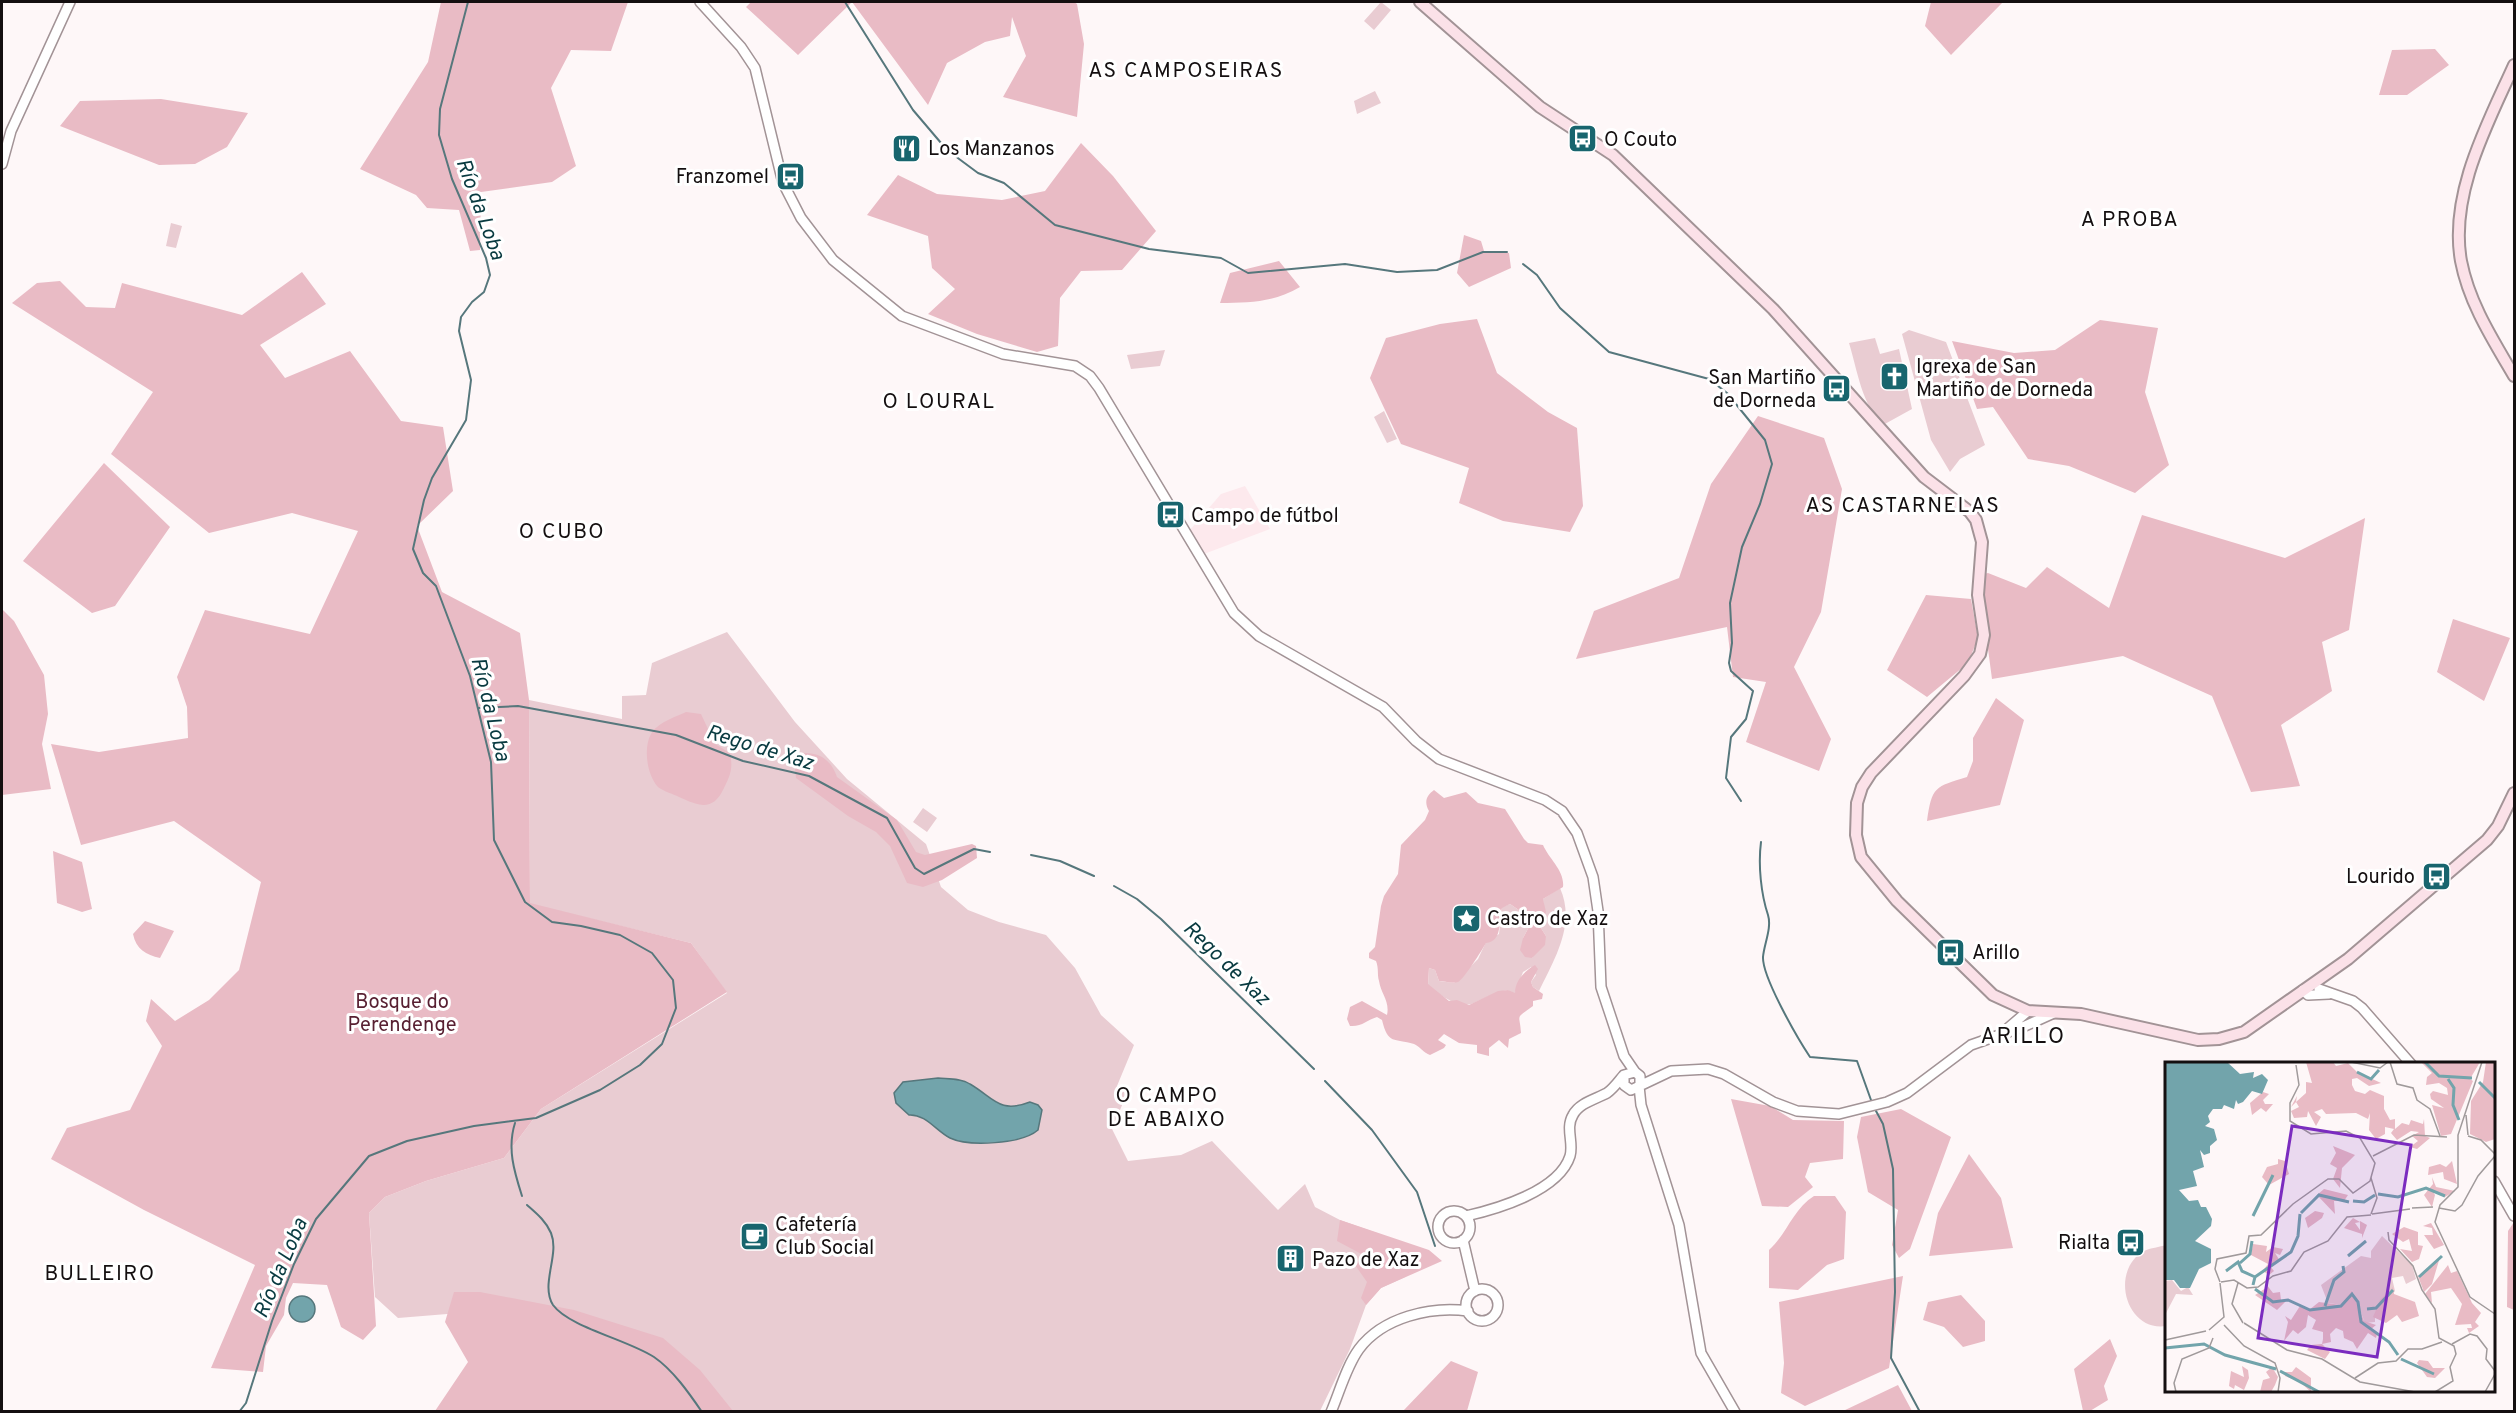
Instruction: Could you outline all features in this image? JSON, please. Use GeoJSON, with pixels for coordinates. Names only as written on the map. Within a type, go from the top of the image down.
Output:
{"type":"FeatureCollection","features":[{"type":"Feature","properties":{"kind":"main road"},"geometry":{"type":"LineString","coordinates":[[1420,2],[1540,107],[1613,155],[1778,314],[1924,477],[1970,512],[1976,520],[1982,542],[1978,595],[1984,635],[1980,654],[1964,676],[1871,773],[1862,787],[1857,803],[1856,835],[1861,857],[1880,882],[1981,985],[2007,1004],[2030,1011],[2088,1016],[2189,1039],[2219,1039],[2244,1032],[2313,989],[2487,840],[2498,826],[2514,793]]}},
{"type":"Feature","properties":{"kind":"main road"},"geometry":{"type":"LineString","coordinates":[[2514,65],[2470,169],[2463,208],[2460,247],[2463,268],[2481,319],[2514,376]]}},
{"type":"Feature","properties":{"kind":"street"},"geometry":{"type":"LineString","coordinates":[[2,164],[11,131],[70,2]]}},
{"type":"Feature","properties":{"kind":"street"},"geometry":{"type":"LineString","coordinates":[[700,2],[741,47],[752,63],[783,183],[801,218],[833,260],[885,304],[919,323],[1003,354],[1066,363],[1084,370],[1099,388],[1184,534],[1234,613],[1245,624],[1259,636],[1383,707],[1416,741],[1439,759],[1545,800],[1562,811],[1576,833],[1593,877],[1598,911],[1601,987],[1624,1056],[1623,1082],[1641,1105]]}},
{"type":"Feature","properties":{"kind":"street"},"geometry":{"type":"LineString","coordinates":[[2313,989],[2341,996],[2362,1008],[2409,1062]]}},
{"type":"Feature","properties":{"kind":"street"},"geometry":{"type":"LineString","coordinates":[[2007,1004],[2016,1011],[2020,1019],[2029,1024]]}},
{"type":"Feature","properties":{"kind":"street"},"geometry":{"type":"LineString","coordinates":[[2003,1033],[2030,1011],[2033,1020],[2029,1024]]}},
{"type":"Feature","properties":{"kind":"street"},"geometry":{"type":"LineString","coordinates":[[1609,1092],[1629,1090],[1659,1075],[1690,1068],[1708,1069],[1724,1074],[1773,1102],[1797,1111],[1839,1114],[1887,1102],[1906,1093],[1971,1045],[2054,1013]]}},
{"type":"Feature","properties":{"kind":"street"},"geometry":{"type":"LineString","coordinates":[[1624,1056],[1637,1073],[1641,1105],[1679,1226],[1701,1353],[1735,1412]]}},
{"type":"Feature","properties":{"kind":"street"},"geometry":{"type":"LineString","coordinates":[[1468,1220],[1482,1212],[1527,1196],[1558,1173],[1571,1153],[1569,1127],[1573,1115],[1580,1107],[1609,1092],[1624,1076],[1637,1073],[1659,1075]]}},
{"type":"Feature","properties":{"kind":"street"},"geometry":{"type":"LineString","coordinates":[[2495,1184],[2514,1216]]}},
{"type":"Feature","properties":{"kind":"street"},"geometry":{"type":"LineString","coordinates":[[1468,1220],[1451,1211],[1439,1220],[1440,1236],[1458,1242],[1478,1290]]}},
{"type":"Feature","properties":{"kind":"street"},"geometry":{"type":"LineString","coordinates":[[1458,1242],[1468,1235],[1468,1220]]}},
{"type":"Feature","properties":{"kind":"street"},"geometry":{"type":"LineString","coordinates":[[1331,1412],[1351,1362],[1369,1338],[1388,1324],[1402,1319],[1467,1307],[1478,1290]]}},
{"type":"Feature","properties":{"kind":"street"},"geometry":{"type":"LineString","coordinates":[[1467,1307],[1472,1317],[1481,1321],[1495,1315],[1497,1300],[1491,1292],[1478,1290]]}},
{"type":"Feature","properties":{"kind":"shaded area"},"geometry":{"type":"Polygon","coordinates":[[[1381,2],[1391,10],[1374,30],[1364,21],[1381,2]]]}},
{"type":"Feature","properties":{"kind":"shaded area"},"geometry":{"type":"Polygon","coordinates":[[[1375,91],[1381,103],[1357,114],[1354,101],[1375,91]]]}},
{"type":"Feature","properties":{"kind":"shaded area"},"geometry":{"type":"Polygon","coordinates":[[[171,223],[182,226],[176,248],[166,246],[171,223]]]}},
{"type":"Feature","properties":{"kind":"shaded area"},"geometry":{"type":"Polygon","coordinates":[[[1909,330],[1946,342],[1985,445],[1960,459],[1950,472],[1931,440],[1902,334],[1909,330]]]}},
{"type":"Feature","properties":{"kind":"shaded area"},"geometry":{"type":"Polygon","coordinates":[[[1875,338],[1880,354],[1899,349],[1912,409],[1883,425],[1865,398],[1849,343],[1875,338]]]}},
{"type":"Feature","properties":{"kind":"shaded area"},"geometry":{"type":"Polygon","coordinates":[[[1165,350],[1160,366],[1131,369],[1127,355],[1165,350]]]}},
{"type":"Feature","properties":{"kind":"shaded area"},"geometry":{"type":"Polygon","coordinates":[[[1384,411],[1397,439],[1387,443],[1374,417],[1384,411]]]}},
{"type":"Feature","properties":{"kind":"shaded area"},"geometry":{"type":"Polygon","coordinates":[[[1245,486],[1270,529],[1204,554],[1190,530],[1221,494],[1245,486]]]}},
{"type":"Feature","properties":{"kind":"shaded area"},"geometry":{"type":"Polygon","coordinates":[[[727,632],[795,722],[847,779],[926,844],[941,887],[968,910],[999,922],[1046,935],[1075,968],[1101,1015],[1134,1045],[1117,1086],[1128,1091],[1112,1129],[1128,1161],[1181,1155],[1212,1141],[1278,1210],[1305,1184],[1315,1207],[1340,1220],[1408,1244],[1405,1277],[1381,1288],[1366,1305],[1350,1349],[1320,1411],[637,1412],[484,1311],[398,1318],[375,1297],[369,1213],[385,1197],[426,1181],[504,1158],[541,1109],[727,993],[691,943],[530,904],[529,700],[622,719],[622,696],[646,695],[652,663],[727,632]]]}},
{"type":"Feature","properties":{"kind":"shaded area"},"geometry":{"type":"Polygon","coordinates":[[[923,808],[937,818],[927,832],[913,822],[923,808]]]}},
{"type":"Feature","properties":{"kind":"shaded area"},"geometry":{"type":"Polygon","coordinates":[[[1560,888],[1566,915],[1565,928],[1562,941],[1539,991],[1533,987],[1531,982],[1536,975],[1531,967],[1523,972],[1515,993],[1511,994],[1508,990],[1503,991],[1468,1005],[1449,1000],[1428,985],[1429,968],[1435,970],[1439,981],[1454,983],[1478,959],[1486,942],[1499,934],[1502,907],[1510,904],[1529,917],[1531,923],[1523,938],[1532,958],[1546,936],[1539,925],[1544,920],[1543,899],[1560,888]]]}},
{"type":"Feature","properties":{"kind":"shaded area"},"geometry":{"type":"Polygon","coordinates":[[[2165,1245],[2165,1326],[2152,1325],[2141,1320],[2132,1310],[2127,1298],[2125,1285],[2127,1272],[2133,1260],[2149,1249],[2165,1245]]]}},
{"type":"Feature","properties":{"kind":"green space"},"geometry":{"type":"Polygon","coordinates":[[[441,2],[628,2],[611,51],[571,50],[551,88],[576,166],[552,182],[481,192],[480,250],[470,251],[459,210],[427,208],[416,195],[360,169],[428,62],[441,2]]]}},
{"type":"Feature","properties":{"kind":"green space"},"geometry":{"type":"Polygon","coordinates":[[[751,2],[852,2],[798,55],[746,7],[751,2]]]}},
{"type":"Feature","properties":{"kind":"green space"},"geometry":{"type":"Polygon","coordinates":[[[852,2],[1074,2],[1077,4],[1084,44],[1077,117],[1003,97],[1026,56],[1012,17],[1010,36],[985,42],[947,63],[928,105],[852,2]]]}},
{"type":"Feature","properties":{"kind":"green space"},"geometry":{"type":"Polygon","coordinates":[[[1931,2],[2003,2],[1951,55],[1925,26],[1931,2]]]}},
{"type":"Feature","properties":{"kind":"green space"},"geometry":{"type":"Polygon","coordinates":[[[2435,49],[2449,65],[2407,95],[2379,95],[2392,50],[2435,49]]]}},
{"type":"Feature","properties":{"kind":"green space"},"geometry":{"type":"Polygon","coordinates":[[[161,99],[248,113],[227,147],[195,164],[159,165],[60,126],[80,101],[161,99]]]}},
{"type":"Feature","properties":{"kind":"green space"},"geometry":{"type":"Polygon","coordinates":[[[1081,143],[1113,176],[1156,231],[1122,270],[1081,271],[1060,298],[1058,346],[1037,352],[977,334],[928,314],[955,289],[932,268],[928,236],[867,215],[898,175],[937,194],[1002,200],[1045,191],[1081,143]]]}},
{"type":"Feature","properties":{"kind":"green space"},"geometry":{"type":"Polygon","coordinates":[[[1464,235],[1481,241],[1484,251],[1509,253],[1511,268],[1469,287],[1457,273],[1464,235]]]}},
{"type":"Feature","properties":{"kind":"green space"},"geometry":{"type":"Polygon","coordinates":[[[1279,261],[1300,287],[1281,296],[1262,301],[1220,303],[1230,273],[1279,261]]]}},
{"type":"Feature","properties":{"kind":"green space","name":"Bosque do Perendenge"},"geometry":{"type":"Polygon","coordinates":[[[302,272],[326,304],[260,345],[285,378],[350,351],[401,421],[443,427],[453,491],[417,526],[442,592],[520,633],[529,700],[530,903],[691,943],[727,992],[541,1109],[504,1158],[426,1181],[385,1197],[369,1213],[376,1326],[363,1340],[341,1327],[327,1285],[293,1283],[286,1298],[284,1315],[266,1346],[263,1372],[211,1368],[255,1265],[144,1210],[51,1159],[67,1128],[130,1110],[162,1046],[146,1021],[151,999],[175,1021],[209,1000],[239,970],[261,882],[174,821],[81,845],[51,744],[99,752],[188,738],[187,707],[177,677],[205,610],[310,634],[358,531],[292,513],[209,533],[111,454],[153,392],[12,303],[37,283],[60,281],[86,307],[115,308],[122,283],[242,315],[302,272]]]}},
{"type":"Feature","properties":{"kind":"green space"},"geometry":{"type":"Polygon","coordinates":[[[1477,319],[1497,373],[1548,412],[1577,428],[1583,506],[1570,532],[1503,521],[1459,503],[1469,468],[1401,444],[1370,378],[1386,338],[1440,324],[1477,319]]]}},
{"type":"Feature","properties":{"kind":"green space"},"geometry":{"type":"Polygon","coordinates":[[[2100,320],[2158,328],[2145,392],[2169,465],[2135,493],[2069,466],[2028,459],[1993,407],[1977,409],[1952,341],[2014,353],[2055,350],[2100,320]]]}},
{"type":"Feature","properties":{"kind":"green space"},"geometry":{"type":"Polygon","coordinates":[[[1758,416],[1824,438],[1842,489],[1821,612],[1794,667],[1831,739],[1819,771],[1746,742],[1766,682],[1733,677],[1727,627],[1576,659],[1594,611],[1679,578],[1711,484],[1758,416]]]}},
{"type":"Feature","properties":{"kind":"green space"},"geometry":{"type":"Polygon","coordinates":[[[104,463],[170,527],[115,606],[92,613],[23,561],[104,463]]]}},
{"type":"Feature","properties":{"kind":"green space"},"geometry":{"type":"Polygon","coordinates":[[[2142,515],[2285,558],[2365,518],[2349,630],[2322,642],[2332,691],[2281,725],[2300,786],[2251,792],[2212,696],[2123,656],[1992,679],[1982,604],[1984,574],[1988,573],[2026,588],[2047,567],[2109,608],[2142,515]]]}},
{"type":"Feature","properties":{"kind":"green space"},"geometry":{"type":"Polygon","coordinates":[[[1926,595],[1971,599],[1978,638],[1968,663],[1927,697],[1887,670],[1926,595]]]}},
{"type":"Feature","properties":{"kind":"green space"},"geometry":{"type":"Polygon","coordinates":[[[2,609],[14,621],[44,675],[48,714],[42,744],[51,789],[2,795],[2,609]]]}},
{"type":"Feature","properties":{"kind":"green space"},"geometry":{"type":"Polygon","coordinates":[[[2453,619],[2510,638],[2484,701],[2437,672],[2453,619]]]}},
{"type":"Feature","properties":{"kind":"green space"},"geometry":{"type":"Polygon","coordinates":[[[1996,698],[2024,720],[2000,805],[1927,821],[1933,794],[1948,783],[1967,777],[1973,761],[1973,738],[1996,698]]]}},
{"type":"Feature","properties":{"kind":"green space"},"geometry":{"type":"Polygon","coordinates":[[[686,712],[701,714],[715,744],[730,753],[731,767],[728,779],[720,796],[710,804],[693,803],[658,787],[649,769],[647,746],[651,734],[662,724],[686,712]]]}},
{"type":"Feature","properties":{"kind":"green space"},"geometry":{"type":"Polygon","coordinates":[[[802,753],[824,758],[832,766],[837,777],[897,820],[916,852],[925,855],[972,844],[976,846],[977,858],[942,880],[923,887],[907,883],[890,846],[876,832],[848,816],[796,778],[794,760],[802,753]]]}},
{"type":"Feature","properties":{"kind":"green space"},"geometry":{"type":"Polygon","coordinates":[[[1434,790],[1444,798],[1466,792],[1478,803],[1505,809],[1528,843],[1543,845],[1562,876],[1563,887],[1543,899],[1546,912],[1539,925],[1546,936],[1545,945],[1532,958],[1525,957],[1520,950],[1531,923],[1529,917],[1510,904],[1502,908],[1499,930],[1495,939],[1486,943],[1461,980],[1451,983],[1439,981],[1435,970],[1429,968],[1428,984],[1449,1001],[1457,1000],[1469,1005],[1498,991],[1508,990],[1515,993],[1517,984],[1524,973],[1535,965],[1538,969],[1531,982],[1533,987],[1543,994],[1542,999],[1533,1001],[1533,1006],[1521,1015],[1519,1019],[1521,1033],[1509,1039],[1508,1048],[1499,1040],[1489,1048],[1489,1056],[1477,1053],[1477,1045],[1459,1043],[1444,1034],[1438,1040],[1446,1045],[1444,1048],[1430,1055],[1414,1044],[1389,1037],[1382,1020],[1377,1017],[1354,1026],[1350,1026],[1347,1019],[1350,1007],[1362,1001],[1387,1015],[1377,964],[1369,958],[1369,953],[1375,947],[1384,896],[1398,874],[1401,845],[1425,820],[1429,811],[1427,799],[1434,790]]]}},
{"type":"Feature","properties":{"kind":"green space"},"geometry":{"type":"Polygon","coordinates":[[[53,851],[82,862],[92,909],[82,912],[57,903],[53,851]]]}},
{"type":"Feature","properties":{"kind":"green space"},"geometry":{"type":"Polygon","coordinates":[[[145,921],[174,931],[160,958],[142,950],[134,939],[133,934],[145,921]]]}},
{"type":"Feature","properties":{"kind":"green space"},"geometry":{"type":"Polygon","coordinates":[[[1731,1099],[1770,1106],[1793,1120],[1844,1121],[1843,1159],[1810,1163],[1805,1177],[1813,1187],[1788,1207],[1762,1206],[1731,1099]]]}},
{"type":"Feature","properties":{"kind":"green space"},"geometry":{"type":"Polygon","coordinates":[[[1901,1109],[1951,1137],[1910,1249],[1899,1258],[1892,1245],[1898,1210],[1868,1192],[1857,1137],[1861,1117],[1901,1109]]]}},
{"type":"Feature","properties":{"kind":"green space"},"geometry":{"type":"Polygon","coordinates":[[[1969,1154],[2001,1198],[2013,1248],[1929,1256],[1938,1213],[1969,1154]]]}},
{"type":"Feature","properties":{"kind":"green space"},"geometry":{"type":"Polygon","coordinates":[[[1814,1196],[1835,1196],[1846,1212],[1844,1259],[1827,1265],[1798,1290],[1769,1288],[1769,1250],[1781,1237],[1795,1215],[1814,1196]]]}},
{"type":"Feature","properties":{"kind":"green space"},"geometry":{"type":"Polygon","coordinates":[[[1340,1220],[1429,1250],[1442,1261],[1381,1288],[1366,1305],[1361,1298],[1367,1282],[1355,1265],[1367,1257],[1337,1241],[1340,1220]]]}},
{"type":"Feature","properties":{"kind":"green space"},"geometry":{"type":"Polygon","coordinates":[[[2514,1222],[2514,1310],[2507,1307],[2508,1231],[2514,1222]]]}},
{"type":"Feature","properties":{"kind":"green space"},"geometry":{"type":"Polygon","coordinates":[[[1903,1276],[1889,1368],[1805,1406],[1781,1393],[1784,1363],[1779,1302],[1903,1276]]]}},
{"type":"Feature","properties":{"kind":"green space"},"geometry":{"type":"Polygon","coordinates":[[[454,1292],[480,1292],[574,1310],[663,1338],[700,1370],[733,1411],[435,1411],[468,1362],[445,1322],[454,1292]]]}},
{"type":"Feature","properties":{"kind":"green space"},"geometry":{"type":"Polygon","coordinates":[[[1961,1295],[1985,1321],[1985,1341],[1963,1347],[1944,1327],[1923,1320],[1928,1302],[1961,1295]]]}},
{"type":"Feature","properties":{"kind":"green space"},"geometry":{"type":"Polygon","coordinates":[[[2110,1339],[2117,1356],[2104,1386],[2108,1400],[2090,1411],[2083,1411],[2074,1369],[2110,1339]]]}},
{"type":"Feature","properties":{"kind":"green space"},"geometry":{"type":"Polygon","coordinates":[[[1451,1361],[1478,1372],[1467,1411],[1403,1411],[1451,1361]]]}},
{"type":"Feature","properties":{"kind":"green space"},"geometry":{"type":"Polygon","coordinates":[[[1898,1385],[1912,1411],[1843,1411],[1898,1385]]]}},
{"type":"Feature","properties":{"kind":"water"},"geometry":{"type":"Polygon","coordinates":[[[938,1078],[966,1082],[997,1103],[1004,1105],[1020,1105],[1030,1102],[1038,1105],[1042,1110],[1038,1130],[1030,1135],[995,1143],[959,1141],[945,1135],[921,1117],[909,1115],[896,1103],[894,1093],[903,1082],[938,1078]]]}},
{"type":"Feature","properties":{"kind":"water"},"geometry":{"type":"Polygon","coordinates":[[[302,1296],[311,1300],[315,1309],[311,1318],[302,1322],[293,1318],[289,1309],[293,1300],[302,1296]]]}},
{"type":"Feature","properties":{"kind":"waterway","name":"Río da Loba"},"geometry":{"type":"LineString","coordinates":[[239,1412],[246,1403],[272,1321],[294,1264],[316,1219],[369,1156],[407,1141],[474,1126],[536,1118],[600,1090],[640,1065],[662,1044],[676,1008],[673,980],[652,953],[620,935],[552,922],[525,902],[494,840],[491,762],[470,676],[436,586],[423,573],[413,549],[424,500],[432,478],[466,420],[471,380],[459,331],[461,317],[472,302],[484,292],[490,275],[486,258],[452,179],[439,135],[440,109],[468,2]]}},
{"type":"Feature","properties":{"kind":"waterway"},"geometry":{"type":"LineString","coordinates":[[845,2],[913,110],[947,150],[978,173],[1004,183],[1055,225],[1149,249],[1221,258],[1248,273],[1345,264],[1397,272],[1437,270],[1483,252],[1507,252]]}},
{"type":"Feature","properties":{"kind":"waterway"},"geometry":{"type":"LineString","coordinates":[[1523,264],[1537,275],[1560,308],[1609,352],[1709,379],[1727,393],[1765,440],[1772,464],[1760,504],[1742,547],[1730,603],[1732,643],[1729,663],[1731,671],[1753,691],[1746,719],[1731,737],[1726,778],[1741,801]]}},
{"type":"Feature","properties":{"kind":"waterway","name":"Rego de Xaz"},"geometry":{"type":"LineString","coordinates":[[478,708],[518,706],[676,735],[743,761],[809,776],[887,818],[915,868],[924,874],[974,849],[990,852]]}},
{"type":"Feature","properties":{"kind":"waterway"},"geometry":{"type":"LineString","coordinates":[[1761,842],[1761,879],[1769,920],[1763,957],[1768,979],[1810,1057],[1857,1061],[1871,1100]]}},
{"type":"Feature","properties":{"kind":"waterway","name":"Rego de Xaz"},"geometry":{"type":"LineString","coordinates":[[1031,855],[1060,861],[1094,876]]}},
{"type":"Feature","properties":{"kind":"waterway","name":"Rego de Xaz"},"geometry":{"type":"LineString","coordinates":[[1114,886],[1137,899],[1161,919],[1314,1069]]}},
{"type":"Feature","properties":{"kind":"waterway","name":"Rego de Xaz"},"geometry":{"type":"LineString","coordinates":[[1325,1081],[1372,1130],[1417,1192],[1435,1246]]}},
{"type":"Feature","properties":{"kind":"waterway"},"geometry":{"type":"LineString","coordinates":[[1876,1111],[1883,1124],[1893,1169],[1895,1292],[1891,1358],[1920,1412]]}},
{"type":"Feature","properties":{"kind":"waterway"},"geometry":{"type":"LineString","coordinates":[[515,1123],[512,1150],[514,1169],[522,1196]]}},
{"type":"Feature","properties":{"kind":"waterway"},"geometry":{"type":"LineString","coordinates":[[527,1205],[544,1221],[551,1233],[553,1251],[548,1288],[553,1305],[561,1313],[585,1327],[643,1351],[661,1362],[674,1375],[702,1412]]}},
{"type":"Feature","properties":{"kind":"place","name":"O Couto"},"geometry":{"type":"Point","coordinates":[1583,139]}},
{"type":"Feature","properties":{"kind":"place","name":"Los Manzanos"},"geometry":{"type":"Point","coordinates":[907,148]}},
{"type":"Feature","properties":{"kind":"place","name":"Franzomel"},"geometry":{"type":"Point","coordinates":[790,176]}},
{"type":"Feature","properties":{"kind":"place","name":"Igrexa de San Martiño de Dorneda"},"geometry":{"type":"Point","coordinates":[1895,377]}},
{"type":"Feature","properties":{"kind":"place","name":"San Martiño de Dorneda"},"geometry":{"type":"Point","coordinates":[1837,388]}},
{"type":"Feature","properties":{"kind":"place","name":"Campo de fútbol"},"geometry":{"type":"Point","coordinates":[1170,515]}},
{"type":"Feature","properties":{"kind":"place","name":"Lourido"},"geometry":{"type":"Point","coordinates":[2436,876]}},
{"type":"Feature","properties":{"kind":"place","name":"Castro de Xaz"},"geometry":{"type":"Point","coordinates":[1466,918]}},
{"type":"Feature","properties":{"kind":"place","name":"Arillo"},"geometry":{"type":"Point","coordinates":[1951,952]}},
{"type":"Feature","properties":{"kind":"place","name":"Cafetería Club Social"},"geometry":{"type":"Point","coordinates":[754,1236]}},
{"type":"Feature","properties":{"kind":"place","name":"Rialta"},"geometry":{"type":"Point","coordinates":[2131,1242]}},
{"type":"Feature","properties":{"kind":"place","name":"Pazo de Xaz"},"geometry":{"type":"Point","coordinates":[1291,1259]}},
{"type":"Feature","properties":{"kind":"district","name":"AS CAMPOSEIRAS"},"geometry":{"type":"Point","coordinates":[1186,70]}},
{"type":"Feature","properties":{"kind":"district","name":"A PROBA"},"geometry":{"type":"Point","coordinates":[2130,219]}},
{"type":"Feature","properties":{"kind":"district","name":"O LOURAL"},"geometry":{"type":"Point","coordinates":[939,401]}},
{"type":"Feature","properties":{"kind":"district","name":"AS CASTARNELAS"},"geometry":{"type":"Point","coordinates":[1903,505]}},
{"type":"Feature","properties":{"kind":"district","name":"O CUBO"},"geometry":{"type":"Point","coordinates":[562,531]}},
{"type":"Feature","properties":{"kind":"district","name":"ARILLO"},"geometry":{"type":"Point","coordinates":[2023,1035]}},
{"type":"Feature","properties":{"kind":"district","name":"O CAMPO DE ABAIXO"},"geometry":{"type":"Point","coordinates":[1167,1107]}},
{"type":"Feature","properties":{"kind":"district","name":"BULLEIRO"},"geometry":{"type":"Point","coordinates":[100,1273]}}]}
